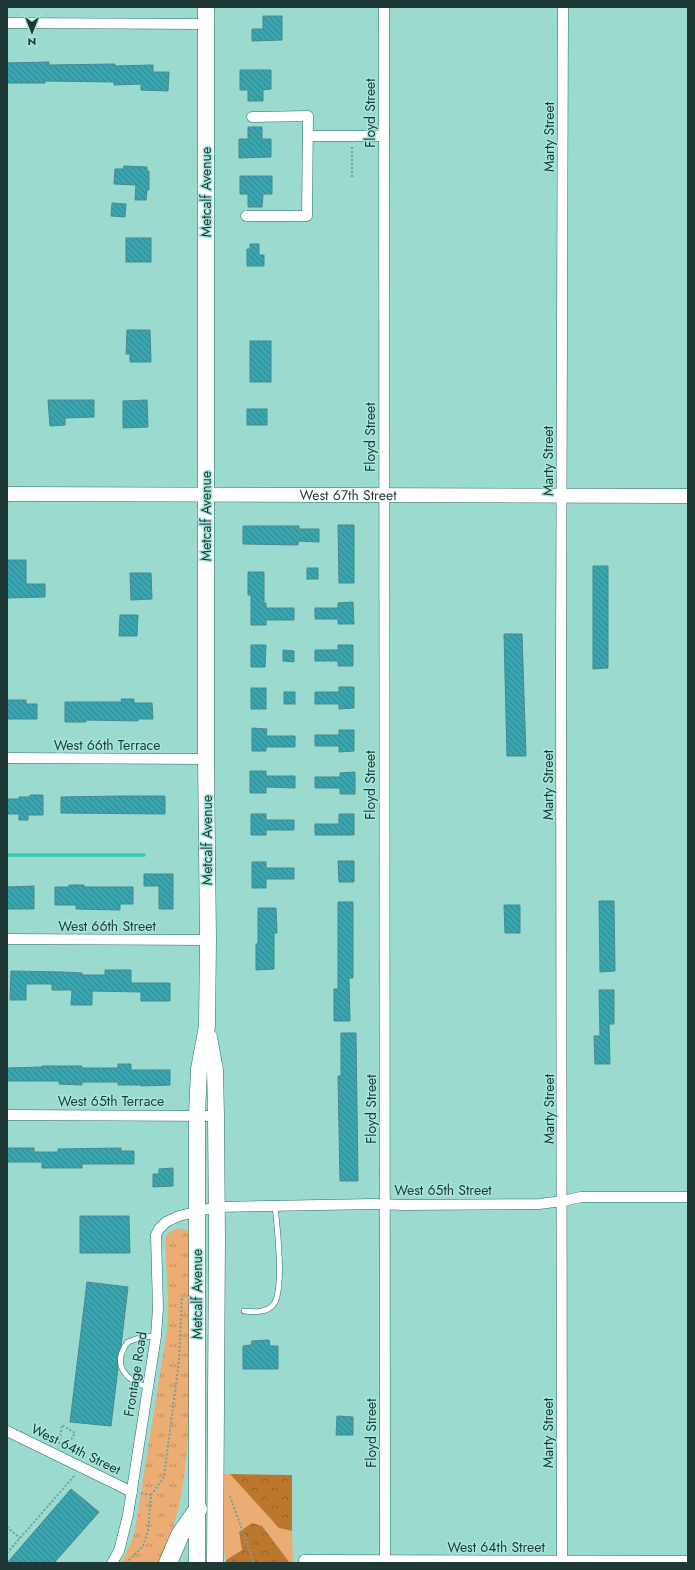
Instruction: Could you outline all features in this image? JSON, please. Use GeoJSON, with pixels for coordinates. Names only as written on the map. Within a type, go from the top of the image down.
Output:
{"type":"FeatureCollection","features":[{"type":"Feature","properties":{"kind":"highway"},"geometry":{"type":"LineString","coordinates":[[168,1563],[180,1535],[198,1509]]}},
{"type":"Feature","properties":{"kind":"main road","name":"Metcalf Avenue"},"geometry":{"type":"LineString","coordinates":[[197,1563],[197,1116],[199,1069],[207,1026],[208,940],[206,759],[206,7]]}},
{"type":"Feature","properties":{"kind":"main road","name":"Metcalf Avenue"},"geometry":{"type":"LineString","coordinates":[[207,1026],[215,1070],[216,1116],[215,1563]]}},
{"type":"Feature","properties":{"kind":"street","name":"Floyd Street"},"geometry":{"type":"LineString","coordinates":[[384,7],[385,1562]]}},
{"type":"Feature","properties":{"kind":"street","name":"Marty Street"},"geometry":{"type":"LineString","coordinates":[[562,1562],[563,7]]}},
{"type":"Feature","properties":{"kind":"street"},"geometry":{"type":"LineString","coordinates":[[7,23],[206,24]]}},
{"type":"Feature","properties":{"kind":"street"},"geometry":{"type":"LineString","coordinates":[[246,216],[307,216],[308,116],[252,117]]}},
{"type":"Feature","properties":{"kind":"street"},"geometry":{"type":"LineString","coordinates":[[309,136],[384,136]]}},
{"type":"Feature","properties":{"kind":"street","name":"West 67th Street"},"geometry":{"type":"LineString","coordinates":[[7,494],[688,496]]}},
{"type":"Feature","properties":{"kind":"street","name":"West 66th Terrace"},"geometry":{"type":"LineString","coordinates":[[7,758],[206,759]]}},
{"type":"Feature","properties":{"kind":"street","name":"West 66th Street"},"geometry":{"type":"LineString","coordinates":[[7,939],[208,940]]}},
{"type":"Feature","properties":{"kind":"street","name":"West 65th Terrace"},"geometry":{"type":"LineString","coordinates":[[7,1115],[216,1116]]}},
{"type":"Feature","properties":{"kind":"street","name":"West 65th Street"},"geometry":{"type":"LineString","coordinates":[[197,1212],[216,1207],[385,1204],[539,1204],[581,1197],[688,1197]]}},
{"type":"Feature","properties":{"kind":"street","name":"Frontage Road"},"geometry":{"type":"LineString","coordinates":[[112,1563],[119,1551],[132,1492],[156,1336],[158,1308],[156,1235],[159,1228],[166,1222],[179,1216],[197,1212]]}},
{"type":"Feature","properties":{"kind":"street","name":"West 64th Street"},"geometry":{"type":"LineString","coordinates":[[7,1431],[132,1492]]}},
{"type":"Feature","properties":{"kind":"street","name":"West 64th Street"},"geometry":{"type":"LineString","coordinates":[[310,1561],[688,1561]]}},
{"type":"Feature","properties":{"kind":"lane"},"geometry":{"type":"LineString","coordinates":[[244,1311],[256,1312],[265,1310],[272,1306],[278,1299],[278,1239],[275,1206]]}},
{"type":"Feature","properties":{"kind":"lane"},"geometry":{"type":"LineString","coordinates":[[147,1387],[138,1384],[124,1374],[122,1368],[122,1353],[128,1342],[141,1337],[156,1336]]}},
{"type":"Feature","properties":{"kind":"path"},"geometry":{"type":"LineString","coordinates":[[352,136],[352,179]]}},
{"type":"Feature","properties":{"kind":"path"},"geometry":{"type":"LineString","coordinates":[[59,1450],[62,1425],[75,1433],[71,1440]]}},
{"type":"Feature","properties":{"kind":"path"},"geometry":{"type":"LineString","coordinates":[[7,1553],[77,1472]]}},
{"type":"Feature","properties":{"kind":"path"},"geometry":{"type":"LineString","coordinates":[[7,1527],[20,1538]]}},
{"type":"Feature","properties":{"kind":"green space"},"geometry":{"type":"Polygon","coordinates":[[[177,1228],[186,1230],[190,1237],[189,1416],[186,1466],[182,1491],[169,1540],[158,1563],[121,1563],[131,1543],[135,1530],[167,1330],[168,1299],[165,1241],[167,1234],[177,1228]]]}},
{"type":"Feature","properties":{"kind":"green space"},"geometry":{"type":"Polygon","coordinates":[[[223,1474],[230,1474],[279,1528],[292,1531],[293,1563],[290,1563],[262,1526],[242,1550],[226,1560],[224,1552],[223,1474]]]}},
{"type":"Feature","properties":{"kind":"green space"},"geometry":{"type":"Polygon","coordinates":[[[230,1474],[292,1475],[292,1531],[279,1528],[230,1474]]]}},
{"type":"Feature","properties":{"kind":"green space"},"geometry":{"type":"Polygon","coordinates":[[[252,1523],[262,1526],[290,1563],[226,1563],[226,1560],[242,1550],[239,1532],[252,1523]]]}},
{"type":"Feature","properties":{"kind":"building"},"geometry":{"type":"Polygon","coordinates":[[[263,16],[282,16],[282,40],[252,41],[252,29],[263,29],[263,16]]]}},
{"type":"Feature","properties":{"kind":"building"},"geometry":{"type":"Polygon","coordinates":[[[49,62],[49,65],[153,65],[153,72],[169,72],[168,91],[141,90],[141,84],[114,85],[114,82],[45,81],[45,83],[7,83],[7,63],[49,62]]]}},
{"type":"Feature","properties":{"kind":"building"},"geometry":{"type":"Polygon","coordinates":[[[240,70],[271,70],[271,89],[263,90],[263,101],[248,101],[248,90],[240,90],[240,70]]]}},
{"type":"Feature","properties":{"kind":"building"},"geometry":{"type":"Polygon","coordinates":[[[248,127],[262,127],[262,139],[271,139],[271,157],[239,158],[239,139],[248,139],[248,127]]]}},
{"type":"Feature","properties":{"kind":"building"},"geometry":{"type":"Polygon","coordinates":[[[124,166],[147,167],[147,171],[149,171],[149,190],[147,190],[146,200],[135,200],[136,185],[114,184],[115,169],[123,169],[124,166]]]}},
{"type":"Feature","properties":{"kind":"building"},"geometry":{"type":"Polygon","coordinates":[[[240,176],[272,176],[272,194],[263,194],[262,207],[248,207],[248,194],[240,194],[240,176]]]}},
{"type":"Feature","properties":{"kind":"building"},"geometry":{"type":"Polygon","coordinates":[[[112,203],[126,204],[125,217],[111,216],[112,203]]]}},
{"type":"Feature","properties":{"kind":"building"},"geometry":{"type":"Polygon","coordinates":[[[126,238],[151,238],[151,262],[126,262],[126,238]]]}},
{"type":"Feature","properties":{"kind":"building"},"geometry":{"type":"Polygon","coordinates":[[[250,244],[259,244],[259,255],[264,255],[264,266],[247,266],[247,249],[250,249],[250,244]]]}},
{"type":"Feature","properties":{"kind":"building"},"geometry":{"type":"Polygon","coordinates":[[[127,330],[150,330],[151,362],[130,362],[130,354],[126,354],[127,330]]]}},
{"type":"Feature","properties":{"kind":"building"},"geometry":{"type":"Polygon","coordinates":[[[250,341],[271,341],[271,382],[250,382],[250,341]]]}},
{"type":"Feature","properties":{"kind":"building"},"geometry":{"type":"Polygon","coordinates":[[[48,400],[94,400],[94,417],[65,418],[65,425],[50,426],[48,400]]]}},
{"type":"Feature","properties":{"kind":"building"},"geometry":{"type":"Polygon","coordinates":[[[147,400],[148,427],[123,428],[123,401],[147,400]]]}},
{"type":"Feature","properties":{"kind":"building"},"geometry":{"type":"Polygon","coordinates":[[[247,409],[267,409],[267,425],[247,425],[247,409]]]}},
{"type":"Feature","properties":{"kind":"building"},"geometry":{"type":"Polygon","coordinates":[[[338,525],[354,525],[354,583],[339,583],[338,525]]]}},
{"type":"Feature","properties":{"kind":"building"},"geometry":{"type":"Polygon","coordinates":[[[243,526],[299,526],[299,529],[319,529],[319,542],[298,541],[298,545],[243,544],[243,526]]]}},
{"type":"Feature","properties":{"kind":"building"},"geometry":{"type":"Polygon","coordinates":[[[7,560],[26,560],[26,584],[45,584],[45,597],[7,598],[7,560]]]}},
{"type":"Feature","properties":{"kind":"building"},"geometry":{"type":"Polygon","coordinates":[[[593,566],[608,566],[608,668],[593,669],[593,566]]]}},
{"type":"Feature","properties":{"kind":"building"},"geometry":{"type":"Polygon","coordinates":[[[307,568],[318,568],[318,579],[307,579],[307,568]]]}},
{"type":"Feature","properties":{"kind":"building"},"geometry":{"type":"Polygon","coordinates":[[[248,572],[264,572],[264,603],[266,603],[266,608],[294,608],[294,620],[266,620],[266,625],[251,625],[251,595],[248,595],[248,572]]]}},
{"type":"Feature","properties":{"kind":"building"},"geometry":{"type":"Polygon","coordinates":[[[130,573],[151,573],[152,599],[131,600],[130,573]]]}},
{"type":"Feature","properties":{"kind":"building"},"geometry":{"type":"Polygon","coordinates":[[[353,602],[354,624],[338,624],[338,619],[315,619],[315,608],[338,608],[338,603],[353,602]]]}},
{"type":"Feature","properties":{"kind":"building"},"geometry":{"type":"Polygon","coordinates":[[[120,615],[138,615],[137,636],[119,636],[120,615]]]}},
{"type":"Feature","properties":{"kind":"building"},"geometry":{"type":"Polygon","coordinates":[[[504,634],[522,634],[526,756],[507,756],[504,634]]]}},
{"type":"Feature","properties":{"kind":"building"},"geometry":{"type":"Polygon","coordinates":[[[251,645],[266,645],[265,667],[251,667],[251,645]]]}},
{"type":"Feature","properties":{"kind":"building"},"geometry":{"type":"Polygon","coordinates":[[[338,645],[353,645],[353,666],[338,666],[338,661],[315,661],[315,650],[338,650],[338,645]]]}},
{"type":"Feature","properties":{"kind":"building"},"geometry":{"type":"Polygon","coordinates":[[[283,650],[294,651],[294,662],[283,661],[283,650]]]}},
{"type":"Feature","properties":{"kind":"building"},"geometry":{"type":"Polygon","coordinates":[[[339,687],[354,687],[354,708],[339,709],[339,704],[315,704],[315,692],[339,692],[339,687]]]}},
{"type":"Feature","properties":{"kind":"building"},"geometry":{"type":"Polygon","coordinates":[[[251,688],[266,688],[266,709],[251,709],[251,688]]]}},
{"type":"Feature","properties":{"kind":"building"},"geometry":{"type":"Polygon","coordinates":[[[284,692],[295,692],[295,704],[284,704],[284,692]]]}},
{"type":"Feature","properties":{"kind":"building"},"geometry":{"type":"Polygon","coordinates":[[[121,699],[134,699],[134,703],[152,703],[153,719],[138,719],[138,721],[86,720],[86,722],[65,722],[65,702],[122,702],[121,699]]]}},
{"type":"Feature","properties":{"kind":"building"},"geometry":{"type":"Polygon","coordinates":[[[7,700],[26,700],[26,704],[37,704],[37,719],[7,719],[7,700]]]}},
{"type":"Feature","properties":{"kind":"building"},"geometry":{"type":"Polygon","coordinates":[[[252,728],[267,729],[266,736],[295,736],[295,747],[266,747],[266,751],[252,751],[252,728]]]}},
{"type":"Feature","properties":{"kind":"building"},"geometry":{"type":"Polygon","coordinates":[[[339,730],[354,730],[354,751],[339,752],[339,746],[315,746],[315,735],[339,735],[339,730]]]}},
{"type":"Feature","properties":{"kind":"building"},"geometry":{"type":"Polygon","coordinates":[[[250,771],[266,771],[266,776],[295,776],[295,788],[266,787],[266,793],[250,793],[250,771]]]}},
{"type":"Feature","properties":{"kind":"building"},"geometry":{"type":"Polygon","coordinates":[[[355,772],[355,794],[340,794],[340,788],[315,788],[315,777],[340,777],[340,773],[355,772]]]}},
{"type":"Feature","properties":{"kind":"building"},"geometry":{"type":"Polygon","coordinates":[[[30,795],[43,795],[43,815],[28,815],[28,820],[19,820],[19,814],[7,814],[7,799],[19,799],[19,797],[30,797],[30,795]]]}},
{"type":"Feature","properties":{"kind":"building"},"geometry":{"type":"Polygon","coordinates":[[[165,796],[165,814],[61,813],[61,797],[165,796]]]}},
{"type":"Feature","properties":{"kind":"building"},"geometry":{"type":"Polygon","coordinates":[[[251,814],[266,814],[266,820],[294,820],[294,830],[266,830],[266,835],[251,835],[251,814]]]}},
{"type":"Feature","properties":{"kind":"building"},"geometry":{"type":"Polygon","coordinates":[[[339,814],[354,814],[354,835],[315,835],[315,824],[339,824],[339,814]]]}},
{"type":"Feature","properties":{"kind":"building"},"geometry":{"type":"Polygon","coordinates":[[[338,861],[354,861],[354,882],[339,882],[338,861]]]}},
{"type":"Feature","properties":{"kind":"building"},"geometry":{"type":"Polygon","coordinates":[[[252,862],[266,862],[266,868],[294,868],[294,879],[266,879],[266,888],[252,888],[252,862]]]}},
{"type":"Feature","properties":{"kind":"building"},"geometry":{"type":"Polygon","coordinates":[[[144,874],[173,874],[173,909],[159,909],[159,886],[144,886],[144,874]]]}},
{"type":"Feature","properties":{"kind":"building"},"geometry":{"type":"Polygon","coordinates":[[[69,885],[84,885],[84,887],[133,887],[133,904],[120,904],[120,910],[76,909],[76,905],[55,905],[55,887],[69,887],[69,885]]]}},
{"type":"Feature","properties":{"kind":"building"},"geometry":{"type":"Polygon","coordinates":[[[34,886],[34,909],[7,909],[7,887],[34,886]]]}},
{"type":"Feature","properties":{"kind":"building"},"geometry":{"type":"Polygon","coordinates":[[[599,901],[614,901],[615,971],[600,972],[599,901]]]}},
{"type":"Feature","properties":{"kind":"building"},"geometry":{"type":"Polygon","coordinates":[[[338,902],[353,902],[353,978],[349,978],[350,1021],[334,1021],[334,989],[338,989],[338,902]]]}},
{"type":"Feature","properties":{"kind":"building"},"geometry":{"type":"Polygon","coordinates":[[[504,905],[520,905],[520,933],[505,933],[504,905]]]}},
{"type":"Feature","properties":{"kind":"building"},"geometry":{"type":"Polygon","coordinates":[[[258,908],[276,908],[277,933],[274,933],[274,969],[256,970],[258,908]]]}},
{"type":"Feature","properties":{"kind":"building"},"geometry":{"type":"Polygon","coordinates":[[[105,970],[131,970],[131,983],[170,983],[170,1001],[141,1001],[141,992],[92,991],[92,1005],[71,1005],[72,990],[52,990],[52,984],[26,984],[26,1000],[10,1000],[11,971],[105,975],[105,970]]]}},
{"type":"Feature","properties":{"kind":"building"},"geometry":{"type":"Polygon","coordinates":[[[599,990],[614,990],[614,1024],[609,1024],[610,1064],[595,1064],[594,1036],[600,1036],[599,990]]]}},
{"type":"Feature","properties":{"kind":"building"},"geometry":{"type":"Polygon","coordinates":[[[341,1033],[356,1033],[358,1181],[340,1181],[338,1076],[341,1076],[341,1033]]]}},
{"type":"Feature","properties":{"kind":"building"},"geometry":{"type":"Polygon","coordinates":[[[118,1064],[131,1064],[131,1070],[170,1070],[170,1085],[141,1086],[118,1085],[118,1082],[82,1082],[82,1085],[59,1084],[59,1081],[7,1081],[7,1068],[82,1066],[82,1068],[118,1068],[118,1064]]]}},
{"type":"Feature","properties":{"kind":"building"},"geometry":{"type":"Polygon","coordinates":[[[7,1148],[34,1148],[34,1152],[58,1152],[58,1149],[121,1148],[121,1151],[134,1151],[134,1164],[82,1164],[82,1168],[42,1168],[42,1162],[7,1162],[7,1148]]]}},
{"type":"Feature","properties":{"kind":"building"},"geometry":{"type":"Polygon","coordinates":[[[173,1168],[173,1186],[153,1187],[153,1174],[159,1174],[159,1169],[173,1168]]]}},
{"type":"Feature","properties":{"kind":"building"},"geometry":{"type":"Polygon","coordinates":[[[80,1216],[129,1216],[130,1253],[80,1253],[80,1216]]]}},
{"type":"Feature","properties":{"kind":"building"},"geometry":{"type":"Polygon","coordinates":[[[87,1282],[128,1287],[121,1346],[117,1357],[118,1368],[111,1426],[70,1422],[87,1282]]]}},
{"type":"Feature","properties":{"kind":"building"},"geometry":{"type":"Polygon","coordinates":[[[269,1340],[270,1346],[278,1346],[278,1369],[243,1369],[243,1346],[251,1345],[252,1341],[269,1340]]]}},
{"type":"Feature","properties":{"kind":"building"},"geometry":{"type":"Polygon","coordinates":[[[337,1416],[353,1417],[353,1435],[336,1435],[337,1416]]]}},
{"type":"Feature","properties":{"kind":"building"},"geometry":{"type":"Polygon","coordinates":[[[71,1489],[99,1512],[54,1563],[7,1563],[71,1489]]]}},
{"type":"Feature","properties":{"kind":"waterway"},"geometry":{"type":"LineString","coordinates":[[7,855],[144,855]]}}]}
